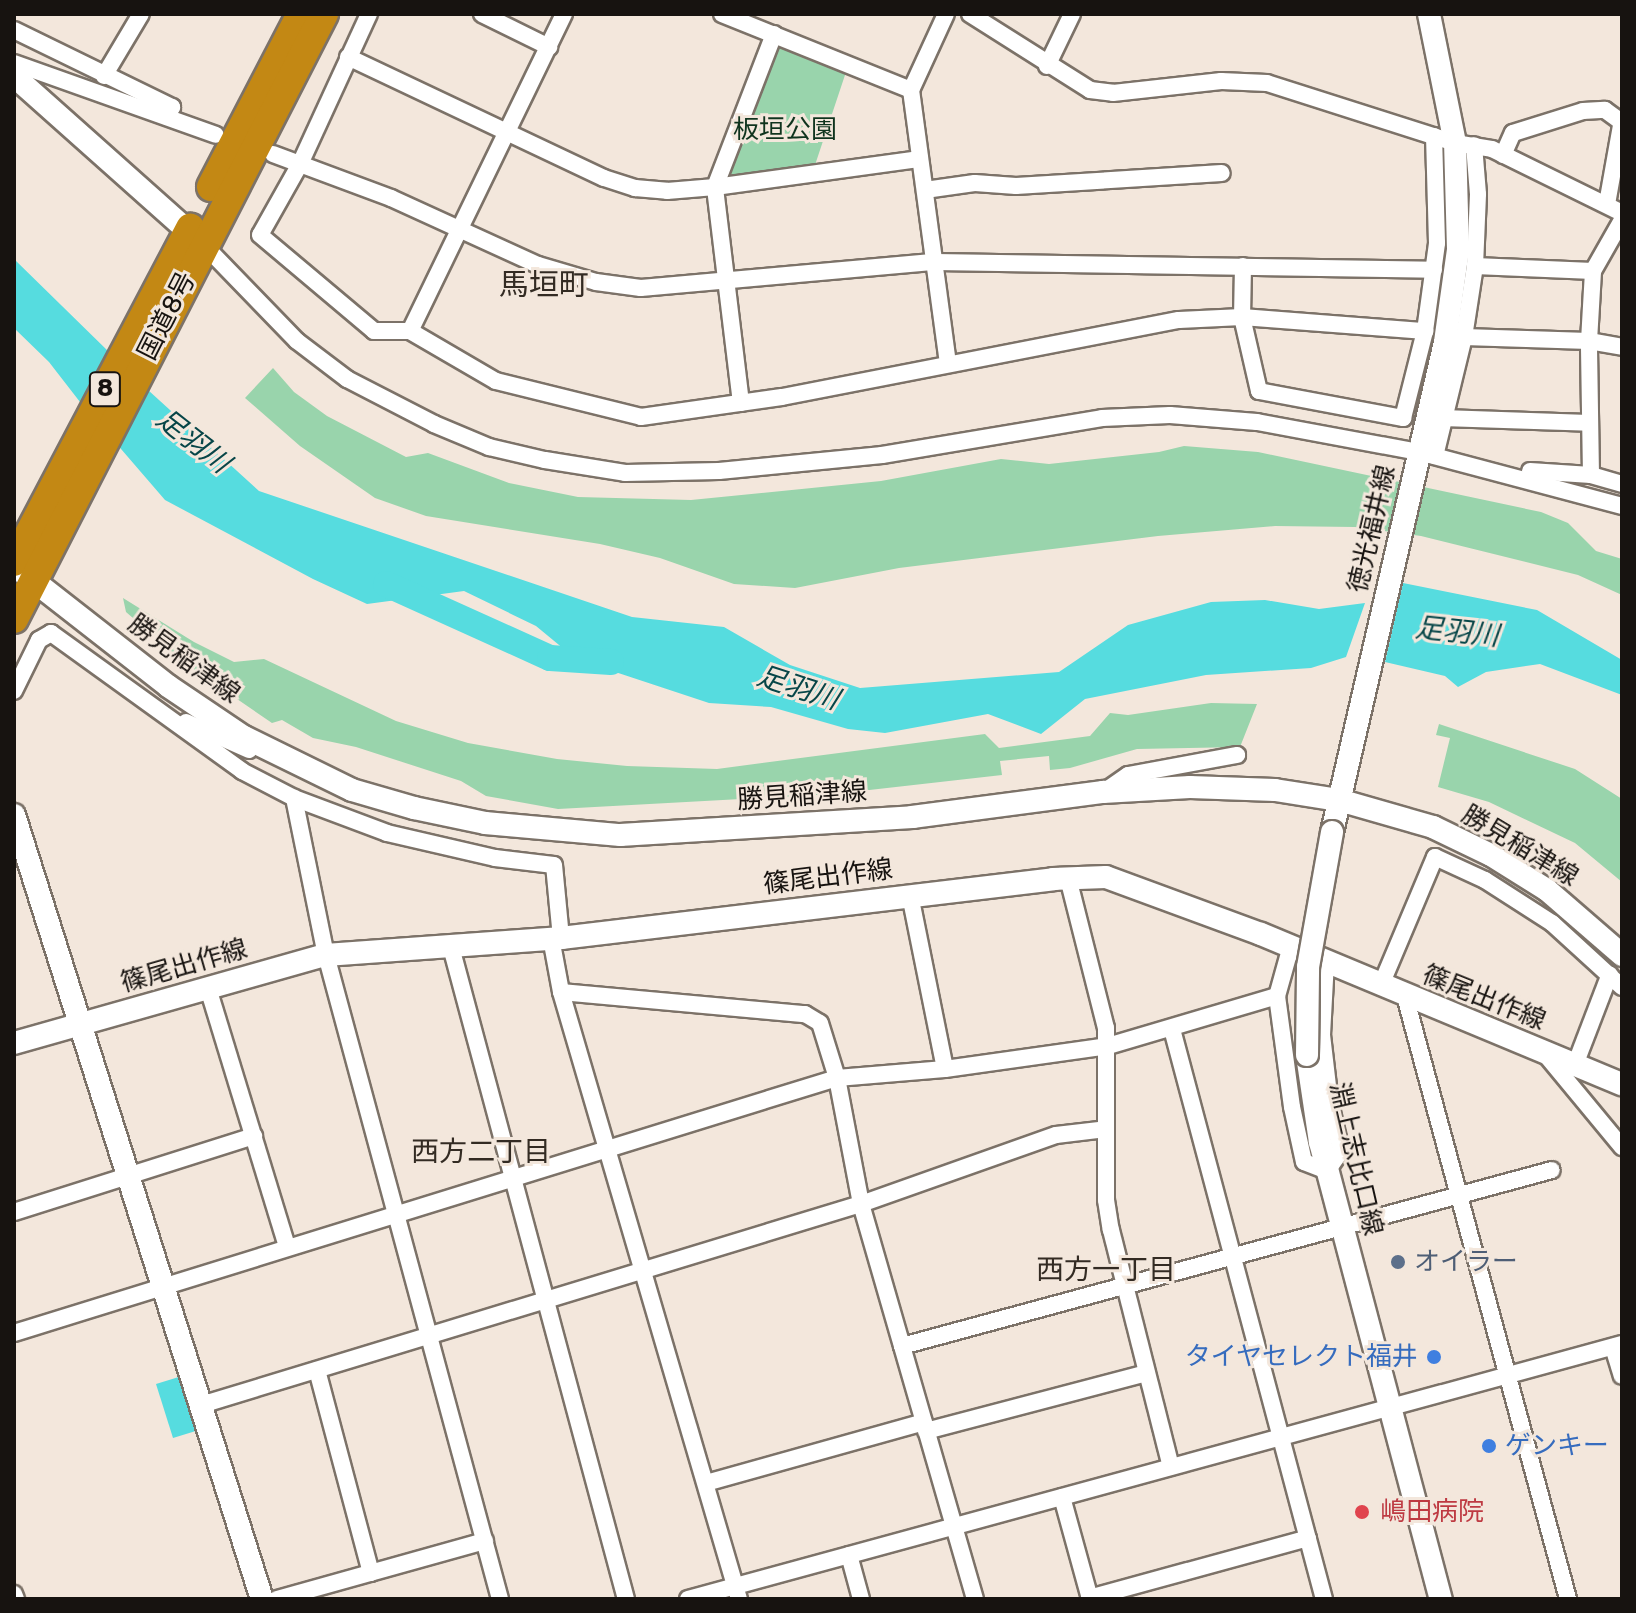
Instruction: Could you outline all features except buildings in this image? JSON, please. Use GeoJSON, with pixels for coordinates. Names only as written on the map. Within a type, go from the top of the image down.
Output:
{"type":"FeatureCollection","features":[{"type":"Feature","properties":{"kind":"highway","name":"国道8号"},"geometry":{"type":"LineString","coordinates":[[196,238],[301,14]]}},
{"type":"Feature","properties":{"kind":"highway","name":"国道8号"},"geometry":{"type":"LineString","coordinates":[[14,619],[25,563],[196,238],[324,14]]}},
{"type":"Feature","properties":{"kind":"main road","name":"徳光福井線"},"geometry":{"type":"LineString","coordinates":[[1307,1055],[1308,967],[1332,832],[1423,450],[1445,342],[1458,249],[1454,141],[1429,14]]}},
{"type":"Feature","properties":{"kind":"main road"},"geometry":{"type":"LineString","coordinates":[[14,76],[196,238]]}},
{"type":"Feature","properties":{"kind":"main road","name":"勝見稲津線"},"geometry":{"type":"LineString","coordinates":[[25,563],[168,686],[244,737],[352,790],[414,808],[485,823],[620,835],[912,817],[1103,792],[1218,788],[1341,794],[1433,827],[1491,855],[1547,890],[1622,955]]}},
{"type":"Feature","properties":{"kind":"main road"},"geometry":{"type":"LineString","coordinates":[[14,815],[262,1599]]}},
{"type":"Feature","properties":{"kind":"main road","name":"篠尾出作線"},"geometry":{"type":"LineString","coordinates":[[14,1043],[326,955],[556,938],[910,895],[1068,878],[1106,877],[1291,946],[1622,1084]]}},
{"type":"Feature","properties":{"kind":"main road","name":"淵上志比口線"},"geometry":{"type":"LineString","coordinates":[[1307,1055],[1327,1171],[1441,1599]]}},
{"type":"Feature","properties":{"kind":"street"},"geometry":{"type":"LineString","coordinates":[[14,22],[15,14]]}},
{"type":"Feature","properties":{"kind":"street"},"geometry":{"type":"LineString","coordinates":[[104,76],[141,14]]}},
{"type":"Feature","properties":{"kind":"street"},"geometry":{"type":"LineString","coordinates":[[369,14],[300,164],[260,235],[374,331],[410,331],[496,381],[641,417],[741,403],[1179,320],[1242,317],[1425,331]]}},
{"type":"Feature","properties":{"kind":"street"},"geometry":{"type":"LineString","coordinates":[[482,14],[549,47]]}},
{"type":"Feature","properties":{"kind":"street"},"geometry":{"type":"LineString","coordinates":[[410,331],[564,14]]}},
{"type":"Feature","properties":{"kind":"street"},"geometry":{"type":"LineString","coordinates":[[722,14],[911,90]]}},
{"type":"Feature","properties":{"kind":"street"},"geometry":{"type":"LineString","coordinates":[[946,14],[911,90],[948,362]]}},
{"type":"Feature","properties":{"kind":"street"},"geometry":{"type":"LineString","coordinates":[[970,14],[1047,66],[1090,90],[1113,93],[1221,81],[1267,83],[1503,155],[1622,213]]}},
{"type":"Feature","properties":{"kind":"street"},"geometry":{"type":"LineString","coordinates":[[1047,66],[1072,14]]}},
{"type":"Feature","properties":{"kind":"street"},"geometry":{"type":"LineString","coordinates":[[14,30],[172,107],[167,117]]}},
{"type":"Feature","properties":{"kind":"street"},"geometry":{"type":"LineString","coordinates":[[741,403],[715,187],[774,34]]}},
{"type":"Feature","properties":{"kind":"street"},"geometry":{"type":"LineString","coordinates":[[348,57],[604,178],[635,188],[667,191],[715,187],[920,159]]}},
{"type":"Feature","properties":{"kind":"street"},"geometry":{"type":"LineString","coordinates":[[14,63],[216,135]]}},
{"type":"Feature","properties":{"kind":"street"},"geometry":{"type":"LineString","coordinates":[[1503,155],[1513,133],[1583,111],[1605,110],[1621,120],[1607,204]]}},
{"type":"Feature","properties":{"kind":"street"},"geometry":{"type":"LineString","coordinates":[[1423,450],[1442,418],[1464,337],[1475,266],[1478,194],[1454,141]]}},
{"type":"Feature","properties":{"kind":"street"},"geometry":{"type":"LineString","coordinates":[[1243,266],[1242,317],[1259,391],[1403,418],[1425,331],[1439,210],[1454,141]]}},
{"type":"Feature","properties":{"kind":"street"},"geometry":{"type":"LineString","coordinates":[[273,154],[391,198],[538,265],[596,282],[662,288],[935,262],[1434,270]]}},
{"type":"Feature","properties":{"kind":"street"},"geometry":{"type":"LineString","coordinates":[[925,190],[975,183],[1016,186],[1222,173]]}},
{"type":"Feature","properties":{"kind":"street"},"geometry":{"type":"LineString","coordinates":[[1591,475],[1589,341],[1593,271],[1622,220]]}},
{"type":"Feature","properties":{"kind":"street"},"geometry":{"type":"LineString","coordinates":[[196,238],[297,341],[347,379],[434,424],[489,447],[545,460],[625,473],[719,471],[882,455],[1102,418],[1170,415],[1257,422],[1423,450],[1622,506]]}},
{"type":"Feature","properties":{"kind":"street"},"geometry":{"type":"LineString","coordinates":[[1475,266],[1593,271]]}},
{"type":"Feature","properties":{"kind":"street"},"geometry":{"type":"LineString","coordinates":[[1464,337],[1589,341],[1622,347]]}},
{"type":"Feature","properties":{"kind":"street"},"geometry":{"type":"LineString","coordinates":[[1442,418],[1589,423]]}},
{"type":"Feature","properties":{"kind":"street"},"geometry":{"type":"LineString","coordinates":[[1512,475],[1529,471],[1591,475],[1622,484]]}},
{"type":"Feature","properties":{"kind":"street"},"geometry":{"type":"LineString","coordinates":[[14,691],[39,640],[51,633],[242,771],[294,798],[387,833],[495,858],[554,865],[561,992],[737,1593]]}},
{"type":"Feature","properties":{"kind":"street"},"geometry":{"type":"LineString","coordinates":[[169,718],[194,725],[259,754],[288,759]]}},
{"type":"Feature","properties":{"kind":"street"},"geometry":{"type":"LineString","coordinates":[[1103,792],[1128,775],[1237,755]]}},
{"type":"Feature","properties":{"kind":"street"},"geometry":{"type":"LineString","coordinates":[[294,798],[326,955],[500,1599]]}},
{"type":"Feature","properties":{"kind":"street"},"geometry":{"type":"LineString","coordinates":[[1381,985],[1435,857],[1485,880],[1552,923],[1622,987]]}},
{"type":"Feature","properties":{"kind":"street"},"geometry":{"type":"LineString","coordinates":[[1068,878],[1108,1046],[1106,1200],[1171,1467]]}},
{"type":"Feature","properties":{"kind":"street"},"geometry":{"type":"LineString","coordinates":[[910,895],[945,1069]]}},
{"type":"Feature","properties":{"kind":"street"},"geometry":{"type":"LineString","coordinates":[[1291,946],[1277,996],[1299,1144],[1304,1162],[1327,1171],[1341,1151],[1330,1103],[1322,1035],[1326,961]]}},
{"type":"Feature","properties":{"kind":"street"},"geometry":{"type":"LineString","coordinates":[[451,947],[626,1599]]}},
{"type":"Feature","properties":{"kind":"street"},"geometry":{"type":"LineString","coordinates":[[1575,1065],[1610,974]]}},
{"type":"Feature","properties":{"kind":"street"},"geometry":{"type":"LineString","coordinates":[[208,988],[287,1246]]}},
{"type":"Feature","properties":{"kind":"street"},"geometry":{"type":"LineString","coordinates":[[561,992],[805,1014],[820,1023],[837,1078],[861,1204],[975,1599]]}},
{"type":"Feature","properties":{"kind":"street"},"geometry":{"type":"LineString","coordinates":[[14,1333],[163,1284],[837,1078],[945,1069],[1108,1046],[1277,996]]}},
{"type":"Feature","properties":{"kind":"street"},"geometry":{"type":"LineString","coordinates":[[1405,996],[1568,1599]]}},
{"type":"Feature","properties":{"kind":"street"},"geometry":{"type":"LineString","coordinates":[[1172,1029],[1324,1599]]}},
{"type":"Feature","properties":{"kind":"street"},"geometry":{"type":"LineString","coordinates":[[1544,1053],[1622,1147]]}},
{"type":"Feature","properties":{"kind":"street"},"geometry":{"type":"LineString","coordinates":[[201,1405],[861,1204],[1056,1135],[1106,1129]]}},
{"type":"Feature","properties":{"kind":"street"},"geometry":{"type":"LineString","coordinates":[[14,1212],[254,1136]]}},
{"type":"Feature","properties":{"kind":"street"},"geometry":{"type":"LineString","coordinates":[[902,1346],[1552,1170]]}},
{"type":"Feature","properties":{"kind":"street"},"geometry":{"type":"LineString","coordinates":[[688,1599],[737,1593],[849,1555],[1618,1345],[1622,1376]]}},
{"type":"Feature","properties":{"kind":"street"},"geometry":{"type":"LineString","coordinates":[[317,1370],[371,1573]]}},
{"type":"Feature","properties":{"kind":"street"},"geometry":{"type":"LineString","coordinates":[[706,1483],[1147,1373]]}},
{"type":"Feature","properties":{"kind":"street"},"geometry":{"type":"LineString","coordinates":[[1062,1497],[1090,1599],[1308,1538]]}},
{"type":"Feature","properties":{"kind":"street"},"geometry":{"type":"LineString","coordinates":[[277,1599],[485,1541]]}},
{"type":"Feature","properties":{"kind":"street"},"geometry":{"type":"LineString","coordinates":[[849,1555],[861,1599]]}},
{"type":"Feature","properties":{"kind":"green space","name":"板垣公園"},"geometry":{"type":"Polygon","coordinates":[[[778,42],[846,72],[814,168],[722,180],[778,42]]]}},
{"type":"Feature","properties":{"kind":"green space"},"geometry":{"type":"Polygon","coordinates":[[[273,368],[294,392],[327,416],[406,457],[428,453],[509,483],[578,497],[691,500],[881,481],[1001,459],[1049,464],[1159,452],[1184,446],[1258,452],[1541,512],[1568,523],[1596,551],[1622,559],[1622,595],[1578,575],[1421,536],[1355,527],[1275,526],[1158,536],[899,568],[795,588],[734,584],[660,558],[600,544],[426,516],[375,498],[300,446],[245,398],[273,368]]]}},
{"type":"Feature","properties":{"kind":"green space"},"geometry":{"type":"Polygon","coordinates":[[[123,598],[194,642],[234,662],[264,659],[396,721],[468,743],[557,759],[627,766],[717,769],[985,734],[999,748],[1090,736],[1110,713],[1128,715],[1211,703],[1257,704],[1240,747],[1137,749],[1070,768],[1050,770],[1049,756],[1000,761],[1002,775],[834,794],[558,809],[486,796],[461,781],[356,747],[313,738],[282,720],[272,723],[186,664],[126,612],[123,598]]]}},
{"type":"Feature","properties":{"kind":"green space"},"geometry":{"type":"Polygon","coordinates":[[[1439,724],[1575,769],[1622,799],[1622,882],[1575,843],[1489,802],[1438,787],[1450,738],[1436,735],[1439,724]]]}},
{"type":"Feature","properties":{"kind":"water"},"geometry":{"type":"Polygon","coordinates":[[[14,259],[109,352],[80,402],[49,362],[14,328],[14,259]]]}},
{"type":"Feature","properties":{"kind":"water"},"geometry":{"type":"Polygon","coordinates":[[[148,390],[259,491],[632,617],[724,627],[790,665],[860,688],[1059,672],[1128,625],[1211,602],[1265,600],[1319,609],[1365,603],[1346,657],[1311,668],[1206,675],[1085,699],[1041,734],[988,714],[885,733],[848,729],[771,707],[709,703],[576,659],[536,626],[464,591],[367,604],[313,579],[165,500],[115,442],[148,390]]]}},
{"type":"Feature","properties":{"kind":"water"},"geometry":{"type":"Polygon","coordinates":[[[1403,583],[1537,610],[1622,660],[1622,695],[1540,664],[1486,672],[1458,687],[1445,676],[1385,662],[1403,583]]]}},
{"type":"Feature","properties":{"kind":"water"},"geometry":{"type":"Polygon","coordinates":[[[182,1376],[199,1430],[173,1438],[156,1384],[182,1376]]]}},
{"type":"Feature","properties":{"kind":"waterway","name":"足羽川"},"geometry":{"type":"LineString","coordinates":[[386,584],[550,658],[611,662]]}},
{"type":"Feature","properties":{"kind":"place","name":"オイラー"},"geometry":{"type":"Point","coordinates":[1398,1262]}},
{"type":"Feature","properties":{"kind":"place","name":"タイヤセレクト福井"},"geometry":{"type":"Point","coordinates":[1434,1357]}},
{"type":"Feature","properties":{"kind":"place","name":"ゲンキー"},"geometry":{"type":"Point","coordinates":[1489,1446]}},
{"type":"Feature","properties":{"kind":"place","name":"嶋田病院"},"geometry":{"type":"Point","coordinates":[1362,1512]}},
{"type":"Feature","properties":{"kind":"district","name":"馬垣町"},"geometry":{"type":"Point","coordinates":[544,285]}},
{"type":"Feature","properties":{"kind":"district","name":"西方二丁目"},"geometry":{"type":"Point","coordinates":[481,1152]}},
{"type":"Feature","properties":{"kind":"district","name":"西方一丁目"},"geometry":{"type":"Point","coordinates":[1106,1270]}}]}
